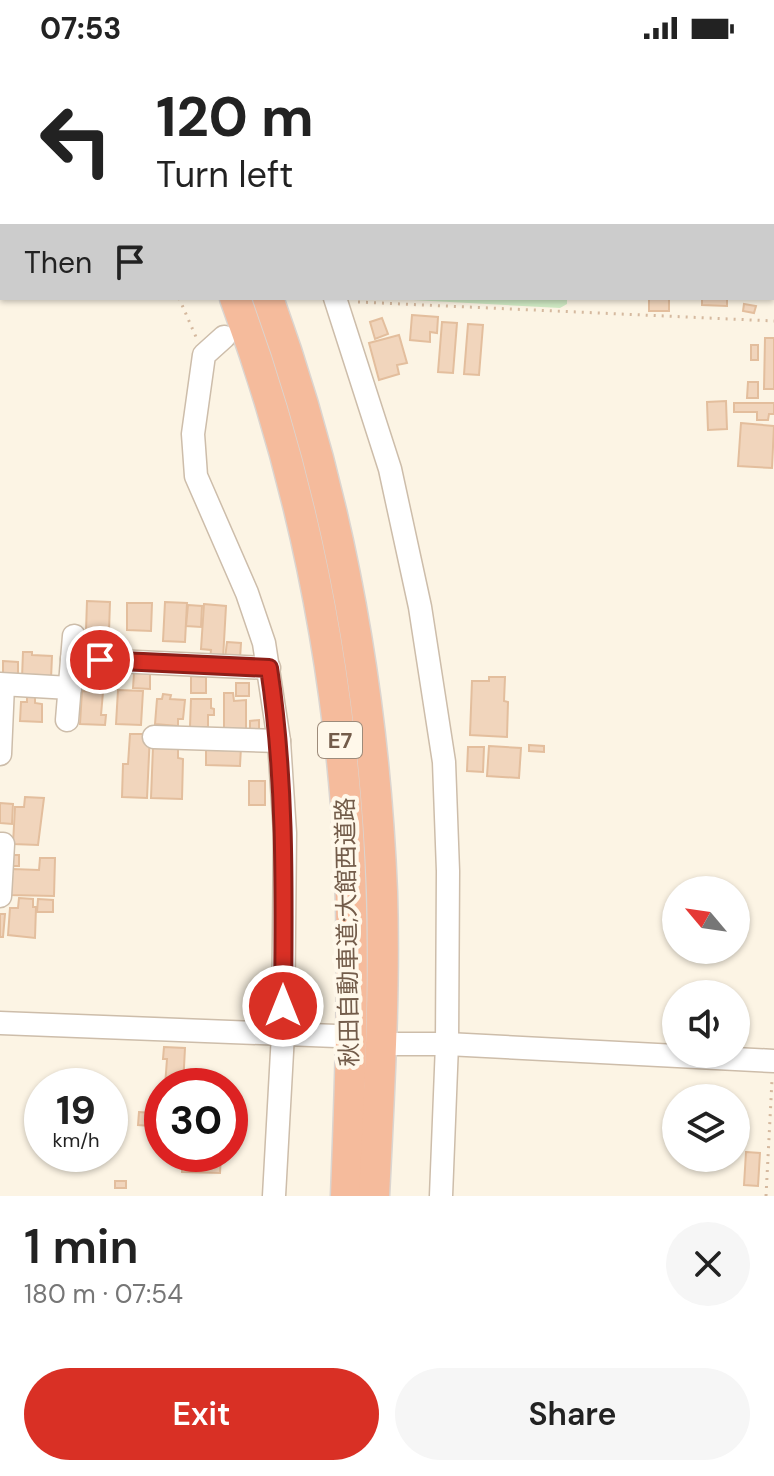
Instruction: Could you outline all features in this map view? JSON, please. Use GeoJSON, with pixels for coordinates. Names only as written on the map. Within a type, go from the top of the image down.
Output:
{"type":"FeatureCollection","features":[{"type":"Feature","properties":{"kind":"highway","name":"秋田自動車道;大館西道路"},"geometry":{"type":"LineString","coordinates":[[236,300],[281,435],[306,531],[337,717],[346,805],[350,898],[350,1102],[346,1196]]}},
{"type":"Feature","properties":{"kind":"highway","name":"秋田自動車道;大館西道路"},"geometry":{"type":"LineString","coordinates":[[269,300],[310,427],[335,521],[353,611],[367,708],[382,894],[382,1003],[374,1196]]}},
{"type":"Feature","properties":{"kind":"street"},"geometry":{"type":"LineString","coordinates":[[336,300],[390,469],[420,607],[444,762],[448,871],[447,1044],[441,1196]]}},
{"type":"Feature","properties":{"kind":"street"},"geometry":{"type":"LineString","coordinates":[[224,337],[204,355],[193,434],[196,476],[247,593],[264,643],[279,741],[285,833],[283,1034],[274,1196]]}},
{"type":"Feature","properties":{"kind":"street"},"geometry":{"type":"LineString","coordinates":[[67,720],[74,636]]}},
{"type":"Feature","properties":{"kind":"street"},"geometry":{"type":"LineString","coordinates":[[72,659],[269,668]]}},
{"type":"Feature","properties":{"kind":"street"},"geometry":{"type":"LineString","coordinates":[[0,754],[1,684],[70,688]]}},
{"type":"Feature","properties":{"kind":"street"},"geometry":{"type":"LineString","coordinates":[[154,737],[279,741]]}},
{"type":"Feature","properties":{"kind":"street"},"geometry":{"type":"LineString","coordinates":[[0,844],[3,844],[0,896]]}},
{"type":"Feature","properties":{"kind":"street"},"geometry":{"type":"LineString","coordinates":[[0,1023],[336,1036]]}},
{"type":"Feature","properties":{"kind":"street"},"geometry":{"type":"LineString","coordinates":[[395,1044],[774,1061]]}},
{"type":"Feature","properties":{"kind":"path"},"geometry":{"type":"LineString","coordinates":[[180,300],[204,355]]}},
{"type":"Feature","properties":{"kind":"path"},"geometry":{"type":"LineString","coordinates":[[336,300],[774,321]]}},
{"type":"Feature","properties":{"kind":"path"},"geometry":{"type":"LineString","coordinates":[[766,1196],[774,1061]]}},
{"type":"Feature","properties":{"kind":"green space"},"geometry":{"type":"Polygon","coordinates":[[[413,300],[567,300],[567,304],[560,308],[413,300]]]}},
{"type":"Feature","properties":{"kind":"building"},"geometry":{"type":"Polygon","coordinates":[[[649,300],[669,300],[669,311],[649,311],[649,300]]]}},
{"type":"Feature","properties":{"kind":"building"},"geometry":{"type":"Polygon","coordinates":[[[702,300],[727,300],[727,306],[702,305],[702,300]]]}},
{"type":"Feature","properties":{"kind":"building"},"geometry":{"type":"Polygon","coordinates":[[[744,304],[756,306],[754,313],[743,311],[744,304]]]}},
{"type":"Feature","properties":{"kind":"building"},"geometry":{"type":"Polygon","coordinates":[[[412,315],[438,317],[437,333],[430,332],[430,342],[410,340],[412,315]]]}},
{"type":"Feature","properties":{"kind":"building"},"geometry":{"type":"Polygon","coordinates":[[[382,318],[388,334],[375,339],[370,322],[382,318]]]}},
{"type":"Feature","properties":{"kind":"building"},"geometry":{"type":"Polygon","coordinates":[[[442,322],[457,323],[453,373],[438,372],[442,322]]]}},
{"type":"Feature","properties":{"kind":"building"},"geometry":{"type":"Polygon","coordinates":[[[468,324],[483,325],[479,375],[464,374],[468,324]]]}},
{"type":"Feature","properties":{"kind":"building"},"geometry":{"type":"Polygon","coordinates":[[[399,335],[407,363],[397,365],[399,374],[379,380],[369,343],[399,335]]]}},
{"type":"Feature","properties":{"kind":"building"},"geometry":{"type":"Polygon","coordinates":[[[765,338],[774,338],[774,389],[764,389],[765,338]]]}},
{"type":"Feature","properties":{"kind":"building"},"geometry":{"type":"Polygon","coordinates":[[[751,345],[758,345],[758,360],[751,360],[751,345]]]}},
{"type":"Feature","properties":{"kind":"building"},"geometry":{"type":"Polygon","coordinates":[[[748,382],[758,382],[758,398],[747,398],[748,382]]]}},
{"type":"Feature","properties":{"kind":"building"},"geometry":{"type":"Polygon","coordinates":[[[726,401],[727,429],[708,430],[707,402],[726,401]]]}},
{"type":"Feature","properties":{"kind":"building"},"geometry":{"type":"Polygon","coordinates":[[[734,403],[774,403],[774,414],[769,414],[768,420],[757,420],[757,412],[734,412],[734,403]]]}},
{"type":"Feature","properties":{"kind":"building"},"geometry":{"type":"Polygon","coordinates":[[[741,423],[774,426],[772,468],[738,466],[741,423]]]}},
{"type":"Feature","properties":{"kind":"building"},"geometry":{"type":"Polygon","coordinates":[[[87,601],[110,602],[109,632],[86,631],[87,601]]]}},
{"type":"Feature","properties":{"kind":"building"},"geometry":{"type":"Polygon","coordinates":[[[165,602],[187,603],[185,642],[163,641],[165,602]]]}},
{"type":"Feature","properties":{"kind":"building"},"geometry":{"type":"Polygon","coordinates":[[[127,603],[152,603],[151,631],[127,630],[127,603]]]}},
{"type":"Feature","properties":{"kind":"building"},"geometry":{"type":"Polygon","coordinates":[[[204,604],[226,606],[223,659],[210,659],[211,650],[201,649],[204,604]]]}},
{"type":"Feature","properties":{"kind":"building"},"geometry":{"type":"Polygon","coordinates":[[[188,605],[202,606],[201,627],[186,626],[188,605]]]}},
{"type":"Feature","properties":{"kind":"building"},"geometry":{"type":"Polygon","coordinates":[[[227,642],[241,643],[240,659],[225,658],[227,642]]]}},
{"type":"Feature","properties":{"kind":"building"},"geometry":{"type":"Polygon","coordinates":[[[23,652],[52,656],[51,679],[22,678],[23,652]]]}},
{"type":"Feature","properties":{"kind":"building"},"geometry":{"type":"Polygon","coordinates":[[[3,661],[18,662],[18,676],[3,676],[3,661]]]}},
{"type":"Feature","properties":{"kind":"building"},"geometry":{"type":"Polygon","coordinates":[[[134,673],[150,673],[150,689],[133,688],[134,673]]]}},
{"type":"Feature","properties":{"kind":"building"},"geometry":{"type":"Polygon","coordinates":[[[191,676],[206,677],[206,693],[191,693],[191,676]]]}},
{"type":"Feature","properties":{"kind":"building"},"geometry":{"type":"Polygon","coordinates":[[[489,677],[505,677],[507,737],[470,735],[472,681],[489,681],[489,677]]]}},
{"type":"Feature","properties":{"kind":"building"},"geometry":{"type":"Polygon","coordinates":[[[236,683],[249,683],[249,696],[236,696],[236,683]]]}},
{"type":"Feature","properties":{"kind":"building"},"geometry":{"type":"Polygon","coordinates":[[[118,690],[143,691],[141,725],[116,724],[118,690]]]}},
{"type":"Feature","properties":{"kind":"building"},"geometry":{"type":"Polygon","coordinates":[[[82,691],[103,692],[101,715],[106,715],[105,725],[80,724],[82,691]]]}},
{"type":"Feature","properties":{"kind":"building"},"geometry":{"type":"Polygon","coordinates":[[[224,693],[233,693],[234,701],[246,700],[246,732],[224,732],[224,693]]]}},
{"type":"Feature","properties":{"kind":"building"},"geometry":{"type":"Polygon","coordinates":[[[163,694],[171,695],[170,699],[185,700],[183,719],[178,719],[178,726],[155,724],[157,699],[162,699],[163,694]]]}},
{"type":"Feature","properties":{"kind":"building"},"geometry":{"type":"Polygon","coordinates":[[[27,697],[35,697],[35,703],[42,704],[42,722],[20,721],[21,702],[27,702],[27,697]]]}},
{"type":"Feature","properties":{"kind":"building"},"geometry":{"type":"Polygon","coordinates":[[[191,699],[211,699],[214,715],[208,715],[208,727],[190,727],[191,699]]]}},
{"type":"Feature","properties":{"kind":"building"},"geometry":{"type":"Polygon","coordinates":[[[259,720],[259,731],[250,731],[250,721],[259,720]]]}},
{"type":"Feature","properties":{"kind":"building"},"geometry":{"type":"Polygon","coordinates":[[[130,734],[150,734],[147,798],[122,797],[123,764],[128,764],[130,734]]]}},
{"type":"Feature","properties":{"kind":"building"},"geometry":{"type":"Polygon","coordinates":[[[529,745],[544,746],[544,752],[529,751],[529,745]]]}},
{"type":"Feature","properties":{"kind":"building"},"geometry":{"type":"Polygon","coordinates":[[[206,746],[241,747],[240,766],[206,765],[206,746]]]}},
{"type":"Feature","properties":{"kind":"building"},"geometry":{"type":"Polygon","coordinates":[[[489,746],[521,748],[519,778],[487,776],[489,746]]]}},
{"type":"Feature","properties":{"kind":"building"},"geometry":{"type":"Polygon","coordinates":[[[153,747],[178,748],[178,758],[183,759],[182,799],[151,798],[153,747]]]}},
{"type":"Feature","properties":{"kind":"building"},"geometry":{"type":"Polygon","coordinates":[[[468,747],[484,747],[483,772],[467,771],[468,747]]]}},
{"type":"Feature","properties":{"kind":"building"},"geometry":{"type":"Polygon","coordinates":[[[249,781],[265,781],[265,805],[249,805],[249,781]]]}},
{"type":"Feature","properties":{"kind":"building"},"geometry":{"type":"Polygon","coordinates":[[[25,797],[44,798],[38,845],[13,844],[15,807],[24,807],[25,797]]]}},
{"type":"Feature","properties":{"kind":"building"},"geometry":{"type":"Polygon","coordinates":[[[0,803],[13,804],[12,824],[0,823],[0,803]]]}},
{"type":"Feature","properties":{"kind":"building"},"geometry":{"type":"Polygon","coordinates":[[[9,855],[19,855],[19,866],[9,866],[9,855]]]}},
{"type":"Feature","properties":{"kind":"building"},"geometry":{"type":"Polygon","coordinates":[[[40,858],[55,858],[54,896],[9,895],[9,872],[13,869],[39,870],[40,858]]]}},
{"type":"Feature","properties":{"kind":"building"},"geometry":{"type":"Polygon","coordinates":[[[19,898],[33,899],[33,907],[36,907],[35,938],[8,935],[10,908],[18,908],[19,898]]]}},
{"type":"Feature","properties":{"kind":"building"},"geometry":{"type":"Polygon","coordinates":[[[38,899],[53,900],[53,912],[37,912],[38,899]]]}},
{"type":"Feature","properties":{"kind":"building"},"geometry":{"type":"Polygon","coordinates":[[[0,914],[5,914],[3,937],[0,937],[0,914]]]}},
{"type":"Feature","properties":{"kind":"building"},"geometry":{"type":"Polygon","coordinates":[[[164,1047],[185,1048],[184,1068],[166,1068],[167,1059],[163,1059],[164,1047]]]}},
{"type":"Feature","properties":{"kind":"building"},"geometry":{"type":"Polygon","coordinates":[[[139,1112],[144,1112],[144,1126],[138,1125],[139,1112]]]}},
{"type":"Feature","properties":{"kind":"building"},"geometry":{"type":"Polygon","coordinates":[[[750,1152],[760,1153],[758,1186],[744,1185],[745,1172],[750,1172],[750,1152]]]}},
{"type":"Feature","properties":{"kind":"building"},"geometry":{"type":"Polygon","coordinates":[[[115,1181],[126,1181],[126,1188],[115,1188],[115,1181]]]}},
{"type":"Feature","properties":{"kind":"route"},"geometry":{"type":"LineString","coordinates":[[100,660],[269,668],[279,741],[285,833],[283,1006]]}}]}
